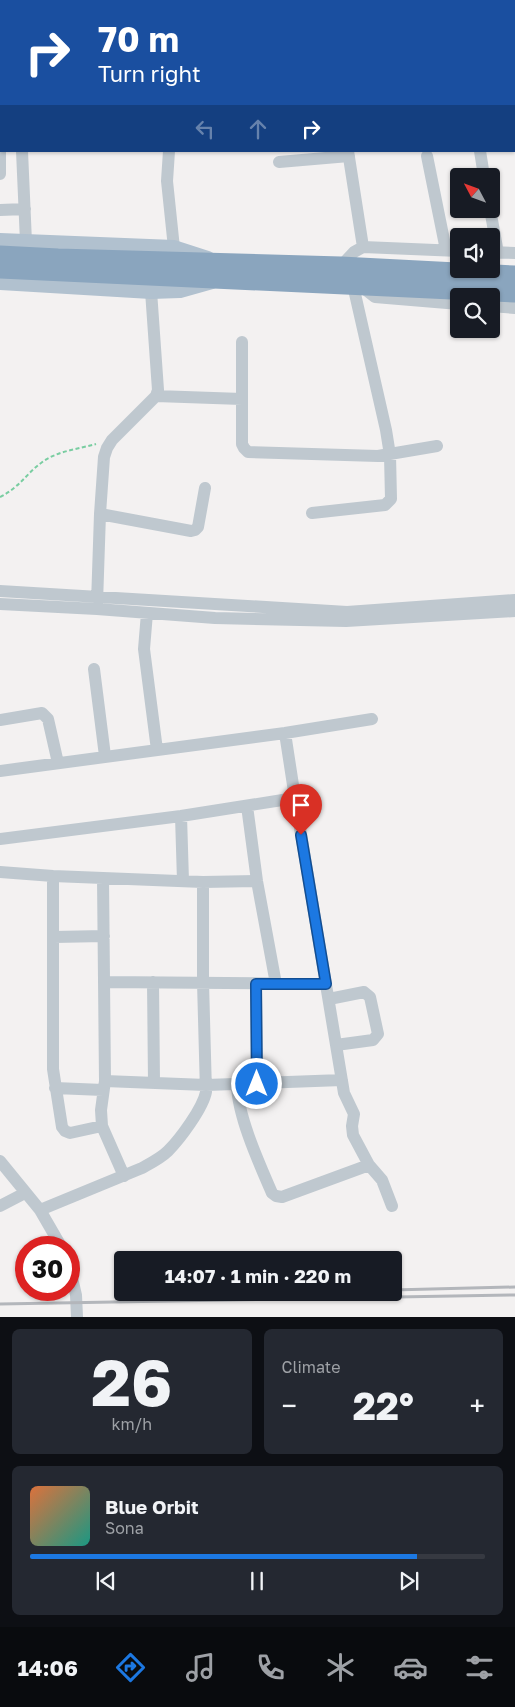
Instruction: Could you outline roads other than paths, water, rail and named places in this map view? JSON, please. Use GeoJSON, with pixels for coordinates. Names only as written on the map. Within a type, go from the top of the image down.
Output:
{"type":"FeatureCollection","features":[{"type":"Feature","properties":{"kind":"highway"},"geometry":{"type":"LineString","coordinates":[[0,255],[57,265]]}},
{"type":"Feature","properties":{"kind":"highway"},"geometry":{"type":"LineString","coordinates":[[0,269],[57,265],[221,271],[357,286],[515,293]]}},
{"type":"Feature","properties":{"kind":"highway"},"geometry":{"type":"LineString","coordinates":[[221,271],[341,266],[515,275]]}},
{"type":"Feature","properties":{"kind":"main road"},"geometry":{"type":"LineString","coordinates":[[0,240],[174,248],[221,271]]}},
{"type":"Feature","properties":{"kind":"main road"},"geometry":{"type":"LineString","coordinates":[[0,282],[180,290],[221,271]]}},
{"type":"Feature","properties":{"kind":"street"},"geometry":{"type":"LineString","coordinates":[[0,146],[0,174]]}},
{"type":"Feature","properties":{"kind":"street"},"geometry":{"type":"LineString","coordinates":[[22,152],[26,242]]}},
{"type":"Feature","properties":{"kind":"street"},"geometry":{"type":"LineString","coordinates":[[169,152],[167,181],[174,248]]}},
{"type":"Feature","properties":{"kind":"street"},"geometry":{"type":"LineString","coordinates":[[480,152],[483,168]]}},
{"type":"Feature","properties":{"kind":"street"},"geometry":{"type":"LineString","coordinates":[[279,162],[349,154],[363,247]]}},
{"type":"Feature","properties":{"kind":"street"},"geometry":{"type":"LineString","coordinates":[[427,156],[450,243]]}},
{"type":"Feature","properties":{"kind":"street"},"geometry":{"type":"LineString","coordinates":[[0,210],[24,209]]}},
{"type":"Feature","properties":{"kind":"street"},"geometry":{"type":"LineString","coordinates":[[341,266],[354,252],[363,247],[450,251]]}},
{"type":"Feature","properties":{"kind":"street"},"geometry":{"type":"LineString","coordinates":[[500,253],[515,253]]}},
{"type":"Feature","properties":{"kind":"street"},"geometry":{"type":"LineString","coordinates":[[357,286],[375,297],[450,303]]}},
{"type":"Feature","properties":{"kind":"street"},"geometry":{"type":"LineString","coordinates":[[312,513],[385,505],[392,494],[390,455],[386,430],[357,286]]}},
{"type":"Feature","properties":{"kind":"street"},"geometry":{"type":"LineString","coordinates":[[97,609],[104,457],[112,440],[156,396],[158,384],[151,290]]}},
{"type":"Feature","properties":{"kind":"street"},"geometry":{"type":"LineString","coordinates":[[500,307],[515,308]]}},
{"type":"Feature","properties":{"kind":"street"},"geometry":{"type":"LineString","coordinates":[[242,342],[242,444],[248,452],[390,455],[437,446]]}},
{"type":"Feature","properties":{"kind":"street"},"geometry":{"type":"LineString","coordinates":[[156,396],[242,399]]}},
{"type":"Feature","properties":{"kind":"street"},"geometry":{"type":"LineString","coordinates":[[100,514],[191,531],[198,527],[205,488]]}},
{"type":"Feature","properties":{"kind":"street"},"geometry":{"type":"LineString","coordinates":[[0,591],[347,612],[515,600]]}},
{"type":"Feature","properties":{"kind":"street"},"geometry":{"type":"LineString","coordinates":[[0,604],[147,612],[215,618],[346,621],[515,610]]}},
{"type":"Feature","properties":{"kind":"street"},"geometry":{"type":"LineString","coordinates":[[147,612],[145,660],[157,750]]}},
{"type":"Feature","properties":{"kind":"street"},"geometry":{"type":"LineString","coordinates":[[94,669],[105,756]]}},
{"type":"Feature","properties":{"kind":"street"},"geometry":{"type":"LineString","coordinates":[[0,720],[42,712],[48,719],[58,763]]}},
{"type":"Feature","properties":{"kind":"street"},"geometry":{"type":"LineString","coordinates":[[0,771],[286,733],[372,719]]}},
{"type":"Feature","properties":{"kind":"street"},"geometry":{"type":"LineString","coordinates":[[286,733],[344,1093],[354,1114],[353,1135],[369,1165],[382,1180],[392,1206]]}},
{"type":"Feature","properties":{"kind":"street"},"geometry":{"type":"LineString","coordinates":[[0,839],[181,816],[295,798]]}},
{"type":"Feature","properties":{"kind":"street"},"geometry":{"type":"LineString","coordinates":[[247,806],[256,881],[276,984]]}},
{"type":"Feature","properties":{"kind":"street"},"geometry":{"type":"LineString","coordinates":[[181,816],[183,881]]}},
{"type":"Feature","properties":{"kind":"street"},"geometry":{"type":"LineString","coordinates":[[0,872],[204,882],[256,881]]}},
{"type":"Feature","properties":{"kind":"street"},"geometry":{"type":"LineString","coordinates":[[53,876],[53,1069],[62,1127],[65,1132],[70,1133],[102,1126]]}},
{"type":"Feature","properties":{"kind":"street"},"geometry":{"type":"LineString","coordinates":[[103,878],[104,1086],[100,1117],[102,1126],[124,1176]]}},
{"type":"Feature","properties":{"kind":"street"},"geometry":{"type":"LineString","coordinates":[[40,1210],[142,1168],[168,1150],[202,1105],[206,1086],[203,982],[204,882]]}},
{"type":"Feature","properties":{"kind":"street"},"geometry":{"type":"LineString","coordinates":[[54,937],[104,936]]}},
{"type":"Feature","properties":{"kind":"street"},"geometry":{"type":"LineString","coordinates":[[105,982],[326,984]]}},
{"type":"Feature","properties":{"kind":"street"},"geometry":{"type":"LineString","coordinates":[[153,982],[154,1082]]}},
{"type":"Feature","properties":{"kind":"street"},"geometry":{"type":"LineString","coordinates":[[256,984],[257,1084]]}},
{"type":"Feature","properties":{"kind":"street"},"geometry":{"type":"LineString","coordinates":[[329,999],[364,992],[368,994],[378,1034],[373,1040],[336,1045]]}},
{"type":"Feature","properties":{"kind":"street"},"geometry":{"type":"LineString","coordinates":[[55,1088],[154,1082],[206,1086],[342,1080]]}},
{"type":"Feature","properties":{"kind":"street"},"geometry":{"type":"LineString","coordinates":[[237,1085],[240,1105],[254,1150],[272,1193],[276,1196],[282,1197],[369,1165]]}},
{"type":"Feature","properties":{"kind":"street"},"geometry":{"type":"LineString","coordinates":[[0,1161],[24,1193],[40,1210],[55,1236]]}},
{"type":"Feature","properties":{"kind":"street"},"geometry":{"type":"LineString","coordinates":[[0,1206],[24,1193]]}},
{"type":"Feature","properties":{"kind":"street"},"geometry":{"type":"LineString","coordinates":[[76,1301],[77,1317]]}},
{"type":"Feature","properties":{"kind":"railway"},"geometry":{"type":"LineString","coordinates":[[402,1290],[515,1287]]}},
{"type":"Feature","properties":{"kind":"railway"},"geometry":{"type":"LineString","coordinates":[[0,1304],[515,1295]]}}]}
